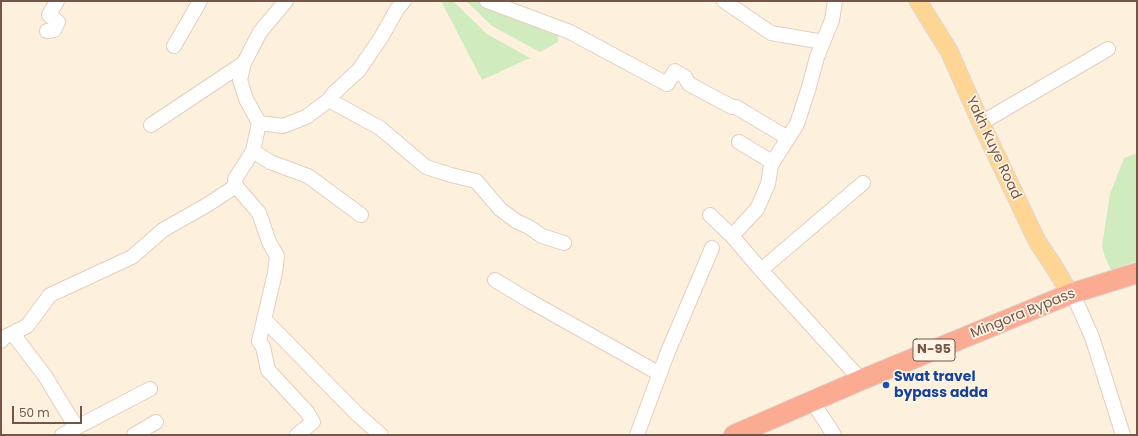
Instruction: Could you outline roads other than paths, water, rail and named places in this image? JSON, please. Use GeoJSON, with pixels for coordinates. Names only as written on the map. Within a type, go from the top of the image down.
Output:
{"type":"FeatureCollection","features":[{"type":"Feature","properties":{"kind":"highway","name":"Mingora Bypass"},"geometry":{"type":"LineString","coordinates":[[734,435],[861,380],[1070,294],[1137,274]]}},
{"type":"Feature","properties":{"kind":"main road","name":"Yakh Kuye Road"},"geometry":{"type":"LineString","coordinates":[[918,1],[949,51],[981,123],[1037,241],[1070,294]]}},
{"type":"Feature","properties":{"kind":"street"},"geometry":{"type":"LineString","coordinates":[[47,31],[54,30],[58,22],[49,15],[57,1]]}},
{"type":"Feature","properties":{"kind":"street"},"geometry":{"type":"LineString","coordinates":[[174,46],[200,1]]}},
{"type":"Feature","properties":{"kind":"street"},"geometry":{"type":"LineString","coordinates":[[286,1],[260,32],[244,63],[240,80],[246,99],[259,123],[253,151],[234,179],[236,186],[259,213],[269,242],[277,256],[275,273],[259,341],[263,347],[268,370],[307,412],[313,422],[297,435]]}},
{"type":"Feature","properties":{"kind":"street"},"geometry":{"type":"LineString","coordinates":[[259,123],[283,126],[306,117],[329,100],[364,64],[397,9],[404,1]]}},
{"type":"Feature","properties":{"kind":"street"},"geometry":{"type":"LineString","coordinates":[[487,1],[570,32],[667,84],[676,71],[685,77],[689,84],[732,107],[736,107],[788,138]]}},
{"type":"Feature","properties":{"kind":"street"},"geometry":{"type":"LineString","coordinates":[[724,1],[771,33],[823,42]]}},
{"type":"Feature","properties":{"kind":"street"},"geometry":{"type":"LineString","coordinates":[[732,236],[757,209],[768,184],[772,162],[797,124],[817,57],[832,20],[835,1]]}},
{"type":"Feature","properties":{"kind":"street"},"geometry":{"type":"LineString","coordinates":[[981,123],[1108,49]]}},
{"type":"Feature","properties":{"kind":"street"},"geometry":{"type":"LineString","coordinates":[[151,124],[244,63]]}},
{"type":"Feature","properties":{"kind":"street"},"geometry":{"type":"LineString","coordinates":[[329,100],[380,128],[426,166],[476,182],[500,209],[516,221],[529,227],[542,236],[564,243]]}},
{"type":"Feature","properties":{"kind":"street"},"geometry":{"type":"LineString","coordinates":[[739,142],[772,162]]}},
{"type":"Feature","properties":{"kind":"street"},"geometry":{"type":"LineString","coordinates":[[253,151],[270,162],[308,176],[361,215]]}},
{"type":"Feature","properties":{"kind":"street"},"geometry":{"type":"LineString","coordinates":[[761,270],[863,183]]}},
{"type":"Feature","properties":{"kind":"street"},"geometry":{"type":"LineString","coordinates":[[76,427],[45,376],[4,338],[26,326],[50,295],[132,257],[163,230],[207,205],[236,186]]}},
{"type":"Feature","properties":{"kind":"street"},"geometry":{"type":"LineString","coordinates":[[710,216],[732,236],[861,380]]}},
{"type":"Feature","properties":{"kind":"street"},"geometry":{"type":"LineString","coordinates":[[637,435],[660,374],[712,248]]}},
{"type":"Feature","properties":{"kind":"street"},"geometry":{"type":"LineString","coordinates":[[495,280],[660,374]]}},
{"type":"Feature","properties":{"kind":"street"},"geometry":{"type":"LineString","coordinates":[[1070,294],[1075,299],[1092,337],[1122,435]]}},
{"type":"Feature","properties":{"kind":"street"},"geometry":{"type":"LineString","coordinates":[[264,319],[356,414],[382,435]]}},
{"type":"Feature","properties":{"kind":"street"},"geometry":{"type":"LineString","coordinates":[[62,435],[150,389]]}},
{"type":"Feature","properties":{"kind":"street"},"geometry":{"type":"LineString","coordinates":[[812,401],[834,435]]}},
{"type":"Feature","properties":{"kind":"street"},"geometry":{"type":"LineString","coordinates":[[134,435],[156,422]]}},
{"type":"Feature","properties":{"kind":"place","name":"Swat travel bypass adda"},"geometry":{"type":"Point","coordinates":[886,385]}}]}
